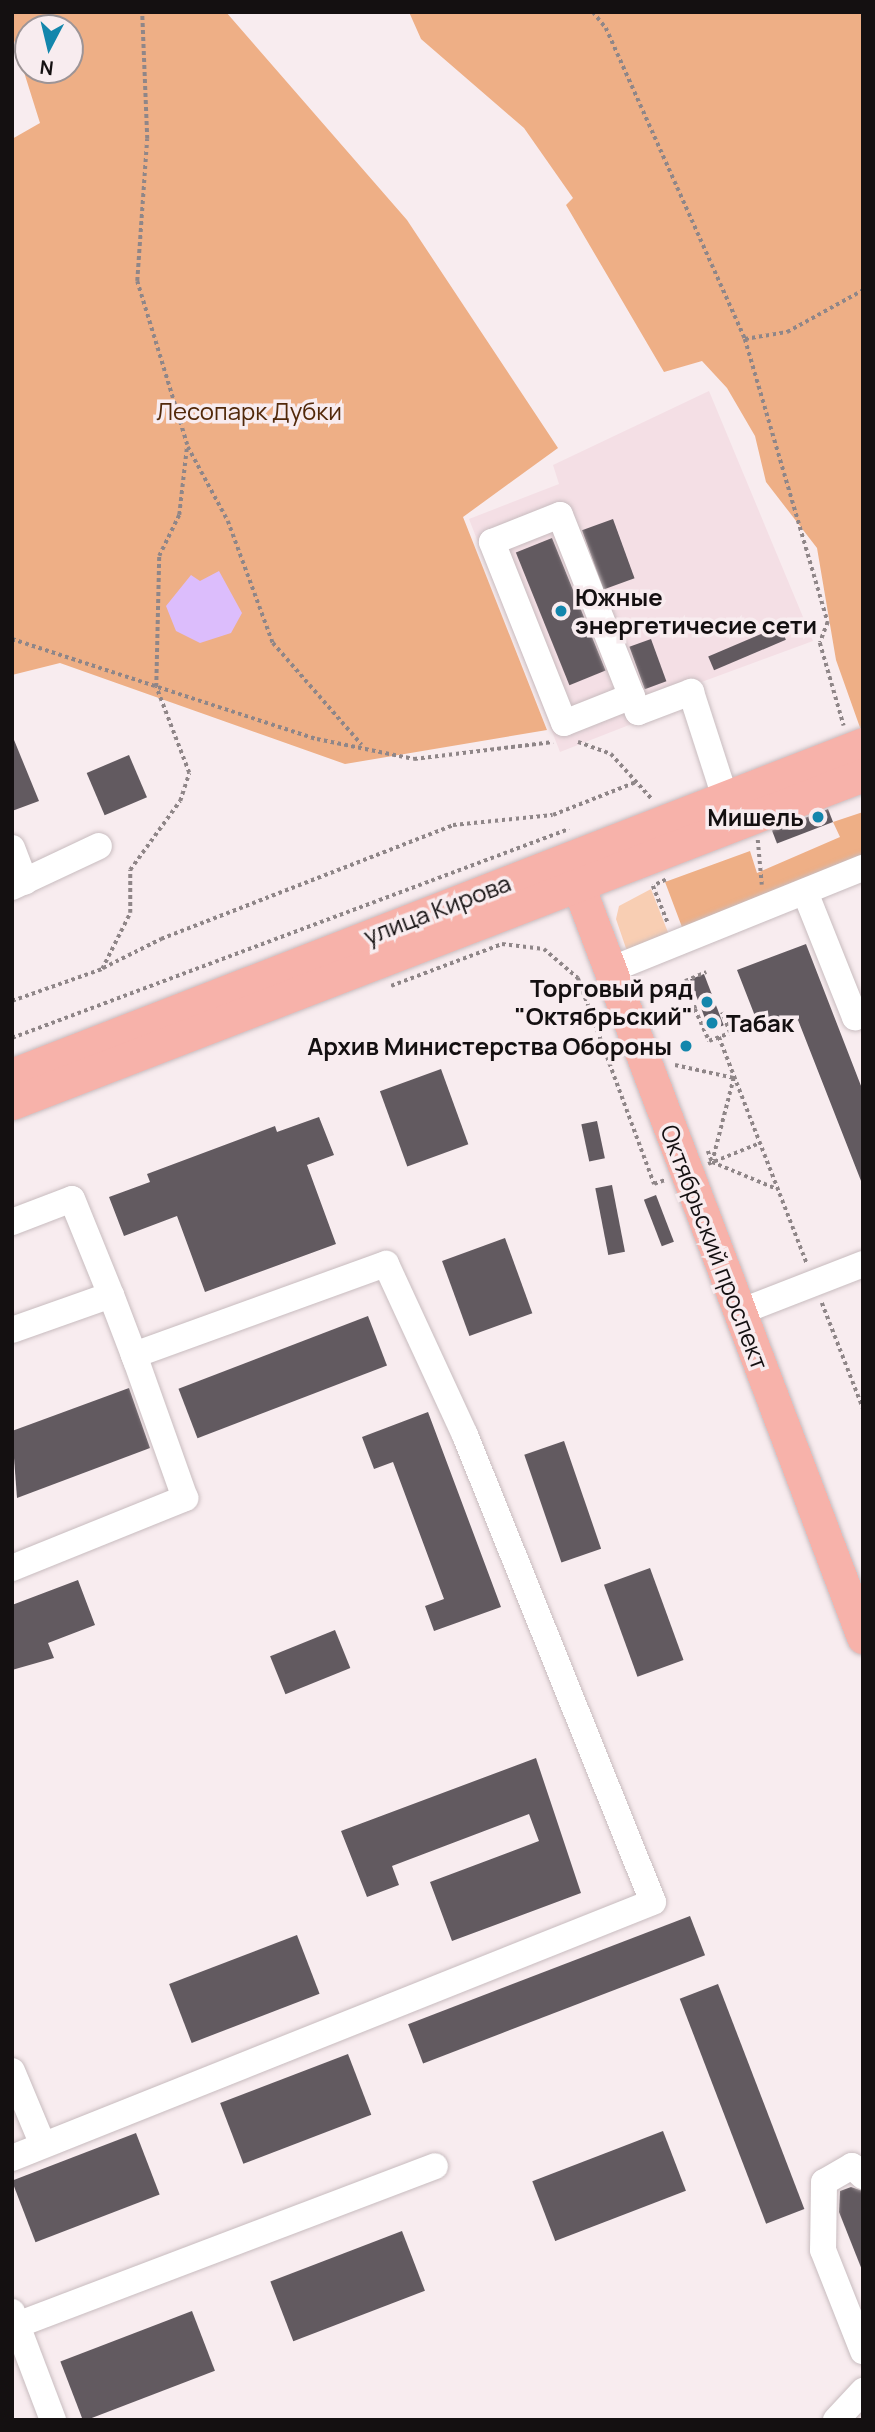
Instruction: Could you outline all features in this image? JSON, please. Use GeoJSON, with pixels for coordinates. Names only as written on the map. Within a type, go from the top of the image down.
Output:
{"type":"FeatureCollection","features":[{"type":"Feature","properties":{"kind":"main road","name":"улица Кирова"},"geometry":{"type":"LineString","coordinates":[[12,1075],[725,797],[859,755]]}},
{"type":"Feature","properties":{"kind":"main road","name":"улица Кирова"},"geometry":{"type":"LineString","coordinates":[[12,1103],[573,856],[859,755]]}},
{"type":"Feature","properties":{"kind":"main road","name":"Октябрьский проспект"},"geometry":{"type":"LineString","coordinates":[[573,856],[610,970],[699,1167],[740,1312],[863,1637]]}},
{"type":"Feature","properties":{"kind":"street"},"geometry":{"type":"LineString","coordinates":[[632,696],[564,723],[492,542],[560,515],[632,696],[638,712],[691,692],[725,797]]}},
{"type":"Feature","properties":{"kind":"street"},"geometry":{"type":"LineString","coordinates":[[12,848],[19,884],[99,846]]}},
{"type":"Feature","properties":{"kind":"street"},"geometry":{"type":"LineString","coordinates":[[610,970],[863,869]]}},
{"type":"Feature","properties":{"kind":"street"},"geometry":{"type":"LineString","coordinates":[[805,892],[860,1023]]}},
{"type":"Feature","properties":{"kind":"street"},"geometry":{"type":"LineString","coordinates":[[12,1222],[72,1199],[137,1363]]}},
{"type":"Feature","properties":{"kind":"street"},"geometry":{"type":"LineString","coordinates":[[12,1568],[185,1498],[134,1355],[386,1264],[465,1435],[653,1902],[12,2158]]}},
{"type":"Feature","properties":{"kind":"street"},"geometry":{"type":"LineString","coordinates":[[740,1312],[863,1264]]}},
{"type":"Feature","properties":{"kind":"street"},"geometry":{"type":"LineString","coordinates":[[12,1330],[111,1295]]}},
{"type":"Feature","properties":{"kind":"street"},"geometry":{"type":"LineString","coordinates":[[12,2071],[43,2145]]}},
{"type":"Feature","properties":{"kind":"street"},"geometry":{"type":"LineString","coordinates":[[53,2420],[15,2318],[435,2166]]}},
{"type":"Feature","properties":{"kind":"street"},"geometry":{"type":"LineString","coordinates":[[863,2176],[852,2166],[824,2182],[823,2250],[863,2351]]}},
{"type":"Feature","properties":{"kind":"street"},"geometry":{"type":"LineString","coordinates":[[836,2420],[863,2391]]}},
{"type":"Feature","properties":{"kind":"path"},"geometry":{"type":"LineString","coordinates":[[142,12],[148,138],[137,281],[187,445],[228,522],[273,643],[363,746]]}},
{"type":"Feature","properties":{"kind":"path"},"geometry":{"type":"LineString","coordinates":[[593,12],[606,28],[745,339],[828,622],[820,643],[859,755]]}},
{"type":"Feature","properties":{"kind":"path"},"geometry":{"type":"LineString","coordinates":[[745,339],[787,331],[863,290]]}},
{"type":"Feature","properties":{"kind":"path"},"geometry":{"type":"LineString","coordinates":[[102,969],[131,913],[130,870],[180,801],[189,772],[156,687],[159,556],[179,514],[187,445]]}},
{"type":"Feature","properties":{"kind":"path"},"geometry":{"type":"LineString","coordinates":[[12,639],[317,739],[363,746],[414,759],[558,741]]}},
{"type":"Feature","properties":{"kind":"path"},"geometry":{"type":"LineString","coordinates":[[570,739],[611,754],[652,799],[639,803]]}},
{"type":"Feature","properties":{"kind":"path"},"geometry":{"type":"LineString","coordinates":[[12,1001],[102,969],[160,939],[453,825],[553,815],[636,782]]}},
{"type":"Feature","properties":{"kind":"path"},"geometry":{"type":"LineString","coordinates":[[749,838],[757,831],[764,908]]}},
{"type":"Feature","properties":{"kind":"path"},"geometry":{"type":"LineString","coordinates":[[12,1038],[573,856]]}},
{"type":"Feature","properties":{"kind":"path"},"geometry":{"type":"LineString","coordinates":[[676,876],[653,886],[676,943]]}},
{"type":"Feature","properties":{"kind":"path"},"geometry":{"type":"LineString","coordinates":[[386,988],[502,944],[544,949],[578,978],[654,1184]]}},
{"type":"Feature","properties":{"kind":"path"},"geometry":{"type":"LineString","coordinates":[[706,972],[685,981],[709,1041],[730,1033],[722,1013]]}},
{"type":"Feature","properties":{"kind":"path"},"geometry":{"type":"LineString","coordinates":[[662,1032],[658,1021],[695,1009]]}},
{"type":"Feature","properties":{"kind":"path"},"geometry":{"type":"LineString","coordinates":[[719,1037],[863,1408]]}},
{"type":"Feature","properties":{"kind":"path"},"geometry":{"type":"LineString","coordinates":[[671,1054],[680,1077]]}},
{"type":"Feature","properties":{"kind":"path"},"geometry":{"type":"LineString","coordinates":[[675,1065],[734,1078]]}},
{"type":"Feature","properties":{"kind":"path"},"geometry":{"type":"LineString","coordinates":[[699,1167],[734,1078]]}},
{"type":"Feature","properties":{"kind":"path"},"geometry":{"type":"LineString","coordinates":[[699,1167],[703,1138]]}},
{"type":"Feature","properties":{"kind":"path"},"geometry":{"type":"LineString","coordinates":[[699,1167],[760,1143]]}},
{"type":"Feature","properties":{"kind":"path"},"geometry":{"type":"LineString","coordinates":[[699,1167],[777,1188]]}},
{"type":"Feature","properties":{"kind":"shaded area"},"geometry":{"type":"Polygon","coordinates":[[[709,391],[813,641],[642,704],[647,718],[560,752],[469,519],[559,484],[553,465],[709,391]]]}},
{"type":"Feature","properties":{"kind":"shaded area"},"geometry":{"type":"Polygon","coordinates":[[[219,571],[242,613],[231,633],[200,643],[176,631],[166,606],[191,575],[200,581],[219,571]]]}},
{"type":"Feature","properties":{"kind":"shaded area"},"geometry":{"type":"Polygon","coordinates":[[[651,889],[671,940],[629,957],[616,919],[619,906],[651,889]]]}},
{"type":"Feature","properties":{"kind":"green space","name":"Лесопарк Дубки"},"geometry":{"type":"Polygon","coordinates":[[[12,12],[226,12],[407,220],[558,448],[463,517],[547,730],[345,764],[60,663],[12,675],[12,139],[40,123],[28,84],[84,84],[84,14],[14,14],[14,40],[12,12]]]}},
{"type":"Feature","properties":{"kind":"green space"},"geometry":{"type":"Polygon","coordinates":[[[409,12],[863,12],[863,736],[836,660],[817,548],[766,482],[755,436],[727,388],[702,361],[664,372],[566,205],[573,198],[524,128],[421,39],[409,12]]]}},
{"type":"Feature","properties":{"kind":"green space"},"geometry":{"type":"Polygon","coordinates":[[[863,812],[863,861],[685,935],[665,882],[750,851],[757,873],[840,837],[833,822],[863,812]]]}},
{"type":"Feature","properties":{"kind":"building"},"geometry":{"type":"Polygon","coordinates":[[[613,519],[635,578],[604,589],[582,530],[613,519]]]}},
{"type":"Feature","properties":{"kind":"building","name":"Южные энергетичесие сети"},"geometry":{"type":"Polygon","coordinates":[[[552,538],[606,671],[569,685],[516,553],[552,538]]]}},
{"type":"Feature","properties":{"kind":"building"},"geometry":{"type":"Polygon","coordinates":[[[780,626],[786,640],[714,670],[708,656],[780,626]]]}},
{"type":"Feature","properties":{"kind":"building"},"geometry":{"type":"Polygon","coordinates":[[[651,639],[666,681],[645,689],[629,647],[651,639]]]}},
{"type":"Feature","properties":{"kind":"building"},"geometry":{"type":"Polygon","coordinates":[[[12,735],[39,801],[12,811],[12,735]]]}},
{"type":"Feature","properties":{"kind":"building"},"geometry":{"type":"Polygon","coordinates":[[[129,755],[147,797],[105,815],[87,773],[129,755]]]}},
{"type":"Feature","properties":{"kind":"building"},"geometry":{"type":"Polygon","coordinates":[[[828,809],[833,822],[777,844],[772,831],[828,809]]]}},
{"type":"Feature","properties":{"kind":"building"},"geometry":{"type":"Polygon","coordinates":[[[806,944],[863,1091],[863,1186],[798,1020],[762,1034],[737,970],[806,944]]]}},
{"type":"Feature","properties":{"kind":"building","name":"Торговый ряд \"Октябрьский\""},"geometry":{"type":"Polygon","coordinates":[[[704,974],[724,1025],[710,1031],[690,979],[704,974]]]}},
{"type":"Feature","properties":{"kind":"building"},"geometry":{"type":"Polygon","coordinates":[[[441,1069],[468,1144],[407,1166],[380,1091],[441,1069]]]}},
{"type":"Feature","properties":{"kind":"building"},"geometry":{"type":"Polygon","coordinates":[[[319,1117],[334,1155],[307,1165],[336,1244],[205,1292],[177,1216],[124,1236],[109,1197],[150,1182],[147,1174],[275,1126],[277,1132],[319,1117]]]}},
{"type":"Feature","properties":{"kind":"building"},"geometry":{"type":"Polygon","coordinates":[[[597,1121],[605,1158],[589,1161],[581,1124],[597,1121]]]}},
{"type":"Feature","properties":{"kind":"building"},"geometry":{"type":"Polygon","coordinates":[[[612,1185],[625,1252],[608,1255],[595,1188],[612,1185]]]}},
{"type":"Feature","properties":{"kind":"building"},"geometry":{"type":"Polygon","coordinates":[[[656,1195],[674,1242],[662,1246],[644,1200],[656,1195]]]}},
{"type":"Feature","properties":{"kind":"building"},"geometry":{"type":"Polygon","coordinates":[[[505,1238],[532,1313],[469,1336],[442,1261],[505,1238]]]}},
{"type":"Feature","properties":{"kind":"building"},"geometry":{"type":"Polygon","coordinates":[[[368,1316],[387,1365],[197,1438],[178,1389],[368,1316]]]}},
{"type":"Feature","properties":{"kind":"building"},"geometry":{"type":"Polygon","coordinates":[[[129,1388],[150,1448],[17,1498],[12,1431],[129,1388]]]}},
{"type":"Feature","properties":{"kind":"building"},"geometry":{"type":"Polygon","coordinates":[[[428,1412],[501,1607],[434,1631],[425,1606],[444,1599],[393,1462],[374,1469],[362,1437],[428,1412]]]}},
{"type":"Feature","properties":{"kind":"building"},"geometry":{"type":"Polygon","coordinates":[[[564,1441],[601,1549],[561,1562],[524,1455],[564,1441]]]}},
{"type":"Feature","properties":{"kind":"building"},"geometry":{"type":"Polygon","coordinates":[[[650,1568],[684,1660],[637,1677],[604,1585],[650,1568]]]}},
{"type":"Feature","properties":{"kind":"building"},"geometry":{"type":"Polygon","coordinates":[[[78,1580],[95,1625],[48,1643],[54,1658],[12,1670],[12,1605],[78,1580]]]}},
{"type":"Feature","properties":{"kind":"building"},"geometry":{"type":"Polygon","coordinates":[[[335,1630],[350,1668],[285,1694],[270,1656],[335,1630]]]}},
{"type":"Feature","properties":{"kind":"building"},"geometry":{"type":"Polygon","coordinates":[[[536,1758],[581,1893],[452,1941],[430,1882],[539,1841],[529,1814],[392,1866],[399,1885],[367,1897],[341,1831],[536,1758]]]}},
{"type":"Feature","properties":{"kind":"building"},"geometry":{"type":"Polygon","coordinates":[[[690,1916],[705,1955],[423,2063],[408,2024],[690,1916]]]}},
{"type":"Feature","properties":{"kind":"building"},"geometry":{"type":"Polygon","coordinates":[[[297,1935],[320,1994],[192,2043],[169,1984],[297,1935]]]}},
{"type":"Feature","properties":{"kind":"building"},"geometry":{"type":"Polygon","coordinates":[[[718,1984],[804,2209],[766,2224],[680,1999],[718,1984]]]}},
{"type":"Feature","properties":{"kind":"building"},"geometry":{"type":"Polygon","coordinates":[[[348,2054],[371,2115],[243,2164],[220,2103],[348,2054]]]}},
{"type":"Feature","properties":{"kind":"building"},"geometry":{"type":"Polygon","coordinates":[[[663,2131],[686,2191],[555,2241],[532,2181],[663,2131]]]}},
{"type":"Feature","properties":{"kind":"building"},"geometry":{"type":"Polygon","coordinates":[[[136,2133],[160,2195],[35,2242],[12,2181],[136,2133]]]}},
{"type":"Feature","properties":{"kind":"building"},"geometry":{"type":"Polygon","coordinates":[[[851,2187],[863,2191],[862,2270],[839,2212],[840,2191],[851,2187]]]}},
{"type":"Feature","properties":{"kind":"building"},"geometry":{"type":"Polygon","coordinates":[[[402,2231],[425,2291],[293,2341],[270,2282],[402,2231]]]}},
{"type":"Feature","properties":{"kind":"building"},"geometry":{"type":"Polygon","coordinates":[[[192,2311],[215,2371],[83,2420],[60,2362],[192,2311]]]}},
{"type":"Feature","properties":{"kind":"place","name":"Южные энергетичесие сети"},"geometry":{"type":"Point","coordinates":[561,611]}},
{"type":"Feature","properties":{"kind":"place","name":"Мишель"},"geometry":{"type":"Point","coordinates":[818,817]}},
{"type":"Feature","properties":{"kind":"place","name":"Торговый ряд \"Октябрьский\""},"geometry":{"type":"Point","coordinates":[707,1002]}},
{"type":"Feature","properties":{"kind":"place","name":"Табак"},"geometry":{"type":"Point","coordinates":[712,1023]}},
{"type":"Feature","properties":{"kind":"place","name":"Архив Министерства Обороны"},"geometry":{"type":"Point","coordinates":[686,1046]}}]}
